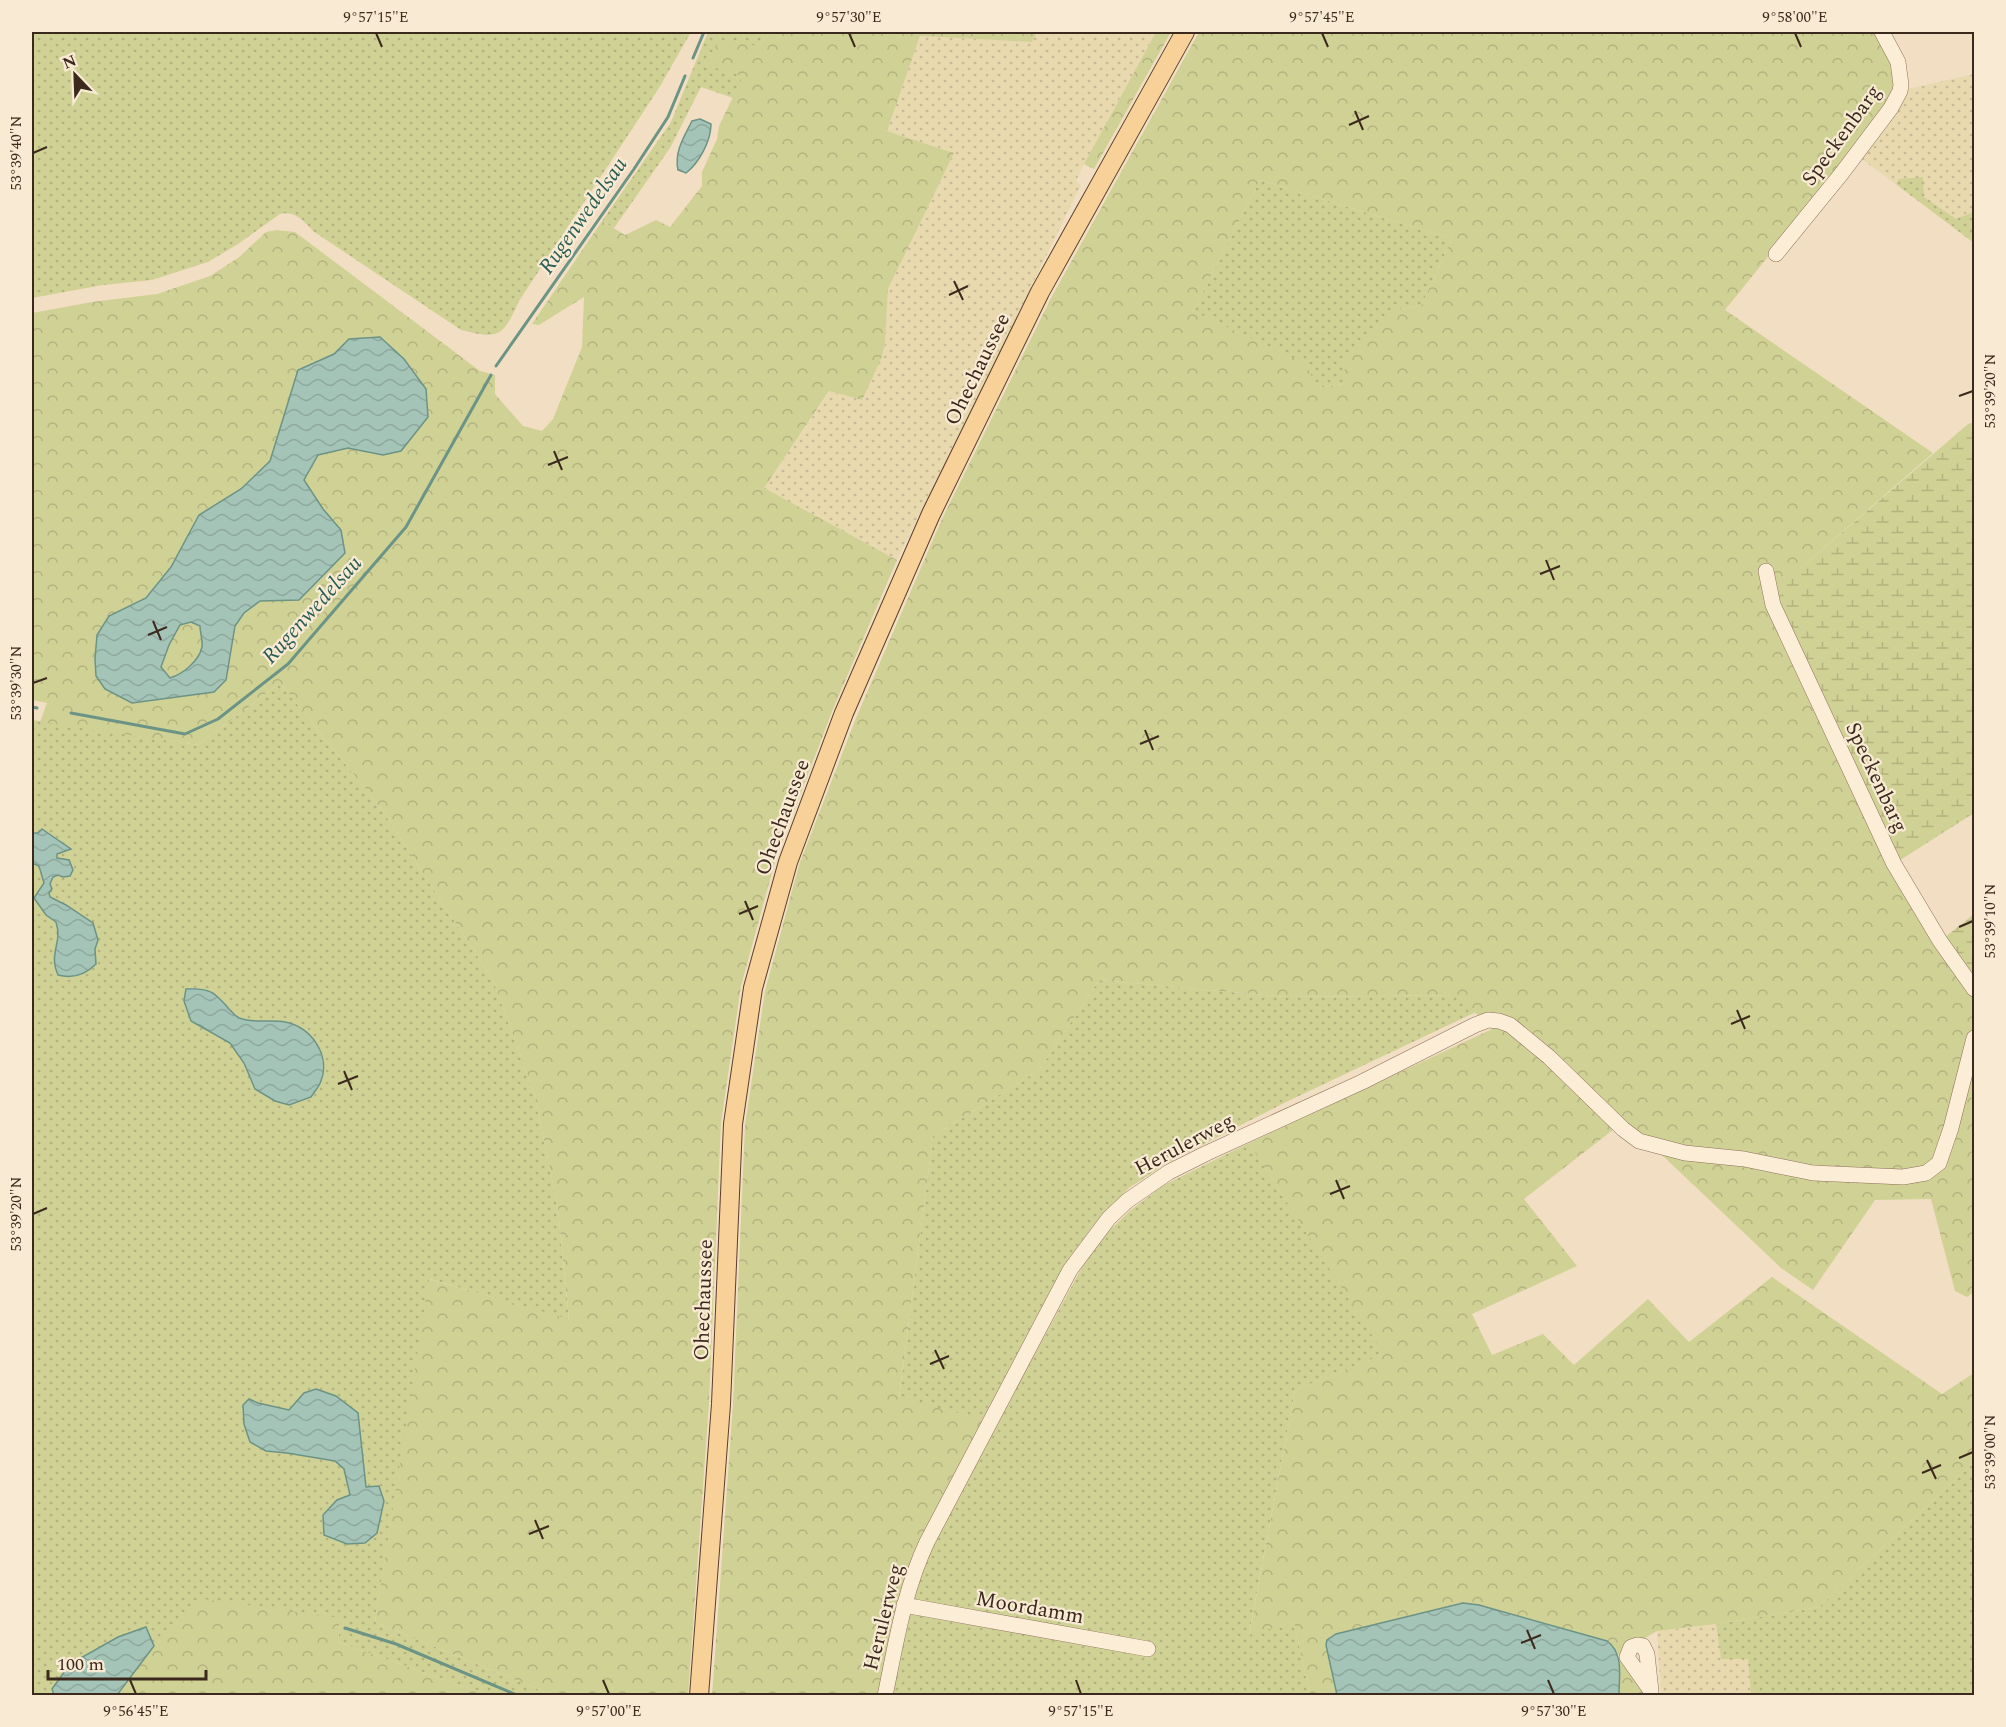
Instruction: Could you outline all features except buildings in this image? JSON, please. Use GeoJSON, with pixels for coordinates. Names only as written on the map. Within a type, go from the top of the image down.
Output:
{"type":"FeatureCollection","features":[{"type":"Feature","properties":{"kind":"main road","name":"Ohechaussee"},"geometry":{"type":"LineString","coordinates":[[699,1695],[721,1404],[733,1124],[753,988],[788,862],[844,713],[931,514],[1040,292],[1185,32]]}},
{"type":"Feature","properties":{"kind":"street","name":"Speckenbarg"},"geometry":{"type":"LineString","coordinates":[[1776,254],[1842,173],[1891,108],[1900,91],[1898,62],[1882,32]]}},
{"type":"Feature","properties":{"kind":"street","name":"Speckenbarg"},"geometry":{"type":"LineString","coordinates":[[1766,571],[1773,605],[1894,864],[1940,941],[1974,988]]}},
{"type":"Feature","properties":{"kind":"street","name":"Herulerweg"},"geometry":{"type":"LineString","coordinates":[[885,1695],[904,1605],[916,1566],[1070,1270],[1089,1243],[1127,1201],[1169,1173],[1488,1020],[1510,1025],[1524,1035],[1623,1130],[1639,1141],[1658,1148],[1744,1159],[1813,1173],[1903,1177],[1926,1173],[1939,1163],[1974,1038]]}},
{"type":"Feature","properties":{"kind":"street","name":"Moordamm"},"geometry":{"type":"LineString","coordinates":[[904,1605],[1148,1649]]}},
{"type":"Feature","properties":{"kind":"shaded area"},"geometry":{"type":"Polygon","coordinates":[[[1037,32],[1156,32],[1084,164],[1076,181],[1081,185],[897,560],[763,489],[830,391],[861,400],[885,344],[888,289],[954,153],[887,131],[920,36],[1032,42],[1037,32]]]}},
{"type":"Feature","properties":{"kind":"shaded area"},"geometry":{"type":"Polygon","coordinates":[[[1974,74],[1974,243],[1859,157],[1904,90],[1974,74]]]}},
{"type":"Feature","properties":{"kind":"shaded area"},"geometry":{"type":"Polygon","coordinates":[[[1716,1624],[1721,1659],[1748,1659],[1751,1695],[1661,1695],[1657,1631],[1716,1624]]]}},
{"type":"Feature","properties":{"kind":"green space"},"geometry":{"type":"Polygon","coordinates":[[[32,32],[691,32],[659,88],[519,301],[509,322],[499,332],[484,335],[461,330],[313,231],[299,217],[285,213],[280,214],[208,262],[152,280],[103,285],[32,298],[32,32]]]}},
{"type":"Feature","properties":{"kind":"green space"},"geometry":{"type":"Polygon","coordinates":[[[708,32],[770,32],[759,46],[733,98],[701,87],[670,148],[614,228],[602,221],[671,122],[708,32]]]}},
{"type":"Feature","properties":{"kind":"green space"},"geometry":{"type":"Polygon","coordinates":[[[770,32],[1037,32],[1032,42],[920,36],[887,131],[954,153],[888,289],[885,344],[881,359],[862,400],[829,391],[764,488],[897,560],[833,709],[776,858],[741,986],[721,1123],[709,1403],[688,1695],[552,1695],[375,1622],[429,1279],[569,1319],[558,1209],[535,1096],[493,980],[380,807],[280,683],[198,745],[40,722],[47,703],[32,700],[32,313],[92,302],[157,294],[210,276],[238,258],[266,232],[276,230],[295,232],[480,371],[495,375],[495,394],[523,426],[542,431],[553,419],[582,347],[584,297],[539,325],[532,324],[602,221],[625,235],[656,220],[670,227],[702,186],[702,172],[717,139],[719,126],[743,76],[706,65],[718,41],[759,46],[770,32]],[[350,339],[334,354],[298,370],[270,461],[241,489],[199,515],[171,567],[146,598],[109,616],[96,676],[226,680],[235,626],[244,613],[260,601],[299,600],[341,530],[323,509],[304,480],[318,455],[348,448],[383,455],[350,339]]]}},
{"type":"Feature","properties":{"kind":"green space"},"geometry":{"type":"Polygon","coordinates":[[[1156,32],[1171,32],[1094,169],[1084,164],[1156,32]]]}},
{"type":"Feature","properties":{"kind":"green space"},"geometry":{"type":"Polygon","coordinates":[[[1199,32],[1878,32],[1895,65],[1896,91],[1725,310],[1933,453],[1795,573],[1894,864],[1974,989],[1974,1292],[1967,1297],[1955,1291],[1931,1199],[1875,1200],[1813,1290],[1781,1268],[1663,1156],[1614,1129],[1524,1199],[1577,1266],[1472,1314],[1492,1355],[1543,1334],[1574,1365],[1648,1299],[1689,1342],[1772,1277],[1942,1394],[1974,1373],[1974,1462],[1819,1607],[1657,1631],[1642,1640],[1628,1642],[1646,1695],[1619,1695],[1619,1655],[1607,1641],[1479,1605],[1463,1603],[1331,1637],[1326,1645],[1337,1695],[1310,1695],[1294,1622],[1249,1635],[1295,1390],[1384,1354],[1249,1143],[1492,1029],[1457,995],[1287,997],[1099,980],[1039,1070],[933,1136],[899,1397],[984,1420],[915,1552],[878,1695],[712,1696],[733,1404],[745,1125],[765,991],[799,865],[856,718],[942,519],[1051,298],[1199,32]],[[1260,180],[1193,311],[1306,364],[1317,388],[1343,384],[1346,359],[1399,309],[1421,306],[1452,239],[1260,180]]]}},
{"type":"Feature","properties":{"kind":"green space"},"geometry":{"type":"Polygon","coordinates":[[[1923,177],[1924,197],[1956,219],[1974,212],[1974,243],[1896,184],[1899,179],[1923,177]]]}},
{"type":"Feature","properties":{"kind":"green space"},"geometry":{"type":"Polygon","coordinates":[[[1260,180],[1452,239],[1421,306],[1399,309],[1343,384],[1317,388],[1193,311],[1260,180]]]}},
{"type":"Feature","properties":{"kind":"green space"},"geometry":{"type":"Polygon","coordinates":[[[1974,422],[1974,813],[1894,864],[1773,605],[1795,573],[1968,424],[1974,422]]]}},
{"type":"Feature","properties":{"kind":"green space"},"geometry":{"type":"Polygon","coordinates":[[[191,621],[200,626],[202,646],[200,652],[190,666],[170,678],[161,668],[169,645],[180,625],[191,621]]]}},
{"type":"Feature","properties":{"kind":"green space"},"geometry":{"type":"Polygon","coordinates":[[[280,683],[380,807],[493,980],[535,1096],[558,1209],[569,1320],[430,1279],[375,1622],[552,1695],[479,1695],[479,1692],[338,1642],[340,1618],[96,1695],[32,1695],[32,720],[198,745],[280,683]]]}},
{"type":"Feature","properties":{"kind":"green space"},"geometry":{"type":"Polygon","coordinates":[[[1974,914],[1974,989],[1940,941],[1974,914]]]}},
{"type":"Feature","properties":{"kind":"green space"},"geometry":{"type":"Polygon","coordinates":[[[1099,980],[1287,997],[1457,995],[1476,1012],[1284,1103],[1167,1163],[1129,1188],[1096,1222],[1071,1255],[984,1420],[899,1398],[933,1136],[1039,1070],[1099,980]]]}},
{"type":"Feature","properties":{"kind":"green space"},"geometry":{"type":"Polygon","coordinates":[[[1249,1143],[1385,1354],[1295,1390],[1249,1634],[1294,1622],[1310,1695],[890,1696],[910,1600],[928,1552],[1094,1245],[1131,1210],[1164,1185],[1249,1143]]]}},
{"type":"Feature","properties":{"kind":"green space"},"geometry":{"type":"Polygon","coordinates":[[[1974,1462],[1974,1695],[1751,1695],[1748,1659],[1721,1659],[1716,1624],[1819,1607],[1974,1462]]]}},
{"type":"Feature","properties":{"kind":"green space"},"geometry":{"type":"Polygon","coordinates":[[[203,1599],[340,1618],[338,1642],[479,1692],[479,1696],[96,1696],[203,1599]]]}},
{"type":"Feature","properties":{"kind":"water"},"geometry":{"type":"Polygon","coordinates":[[[700,119],[711,124],[709,137],[700,158],[686,173],[678,170],[677,157],[692,121],[700,119]]]}},
{"type":"Feature","properties":{"kind":"water"},"geometry":{"type":"Polygon","coordinates":[[[380,337],[404,359],[426,389],[428,417],[401,451],[383,455],[348,448],[318,455],[304,480],[323,509],[341,530],[345,553],[299,600],[260,601],[244,613],[235,626],[226,680],[214,692],[132,703],[105,689],[96,676],[95,659],[97,635],[109,616],[146,598],[171,567],[199,515],[241,489],[270,461],[298,370],[334,354],[349,339],[380,337]],[[191,622],[180,625],[161,667],[170,678],[185,670],[198,657],[202,645],[200,626],[191,622]]]}},
{"type":"Feature","properties":{"kind":"water"},"geometry":{"type":"Polygon","coordinates":[[[42,829],[71,849],[57,854],[57,858],[69,860],[73,870],[70,876],[53,877],[50,884],[52,889],[49,893],[50,897],[93,923],[98,940],[95,949],[96,964],[88,971],[69,977],[58,975],[55,967],[58,936],[56,922],[46,915],[34,898],[44,883],[39,866],[32,863],[32,833],[38,833],[42,829]]]}},
{"type":"Feature","properties":{"kind":"water"},"geometry":{"type":"Polygon","coordinates":[[[186,989],[210,992],[239,1018],[251,1021],[285,1022],[303,1029],[321,1052],[323,1062],[321,1081],[311,1097],[289,1105],[275,1101],[255,1089],[244,1063],[230,1043],[191,1021],[184,1001],[186,989]]]}},
{"type":"Feature","properties":{"kind":"water"},"geometry":{"type":"Polygon","coordinates":[[[316,1389],[336,1396],[358,1413],[366,1487],[379,1486],[384,1501],[377,1533],[365,1543],[347,1544],[324,1535],[323,1515],[337,1500],[350,1495],[344,1469],[335,1461],[266,1451],[250,1442],[244,1424],[243,1405],[249,1399],[289,1410],[304,1393],[316,1389]]]}},
{"type":"Feature","properties":{"kind":"water"},"geometry":{"type":"Polygon","coordinates":[[[1463,1603],[1479,1605],[1607,1641],[1618,1658],[1619,1695],[1337,1695],[1326,1645],[1327,1640],[1336,1634],[1463,1603]]]}},
{"type":"Feature","properties":{"kind":"water"},"geometry":{"type":"Polygon","coordinates":[[[146,1627],[154,1646],[117,1695],[54,1695],[52,1689],[70,1664],[118,1637],[146,1627]]]}},
{"type":"Feature","properties":{"kind":"waterway","name":"Rugenwedelsau"},"geometry":{"type":"LineString","coordinates":[[693,58],[704,32]]}},
{"type":"Feature","properties":{"kind":"waterway","name":"Rugenwedelsau"},"geometry":{"type":"LineString","coordinates":[[496,366],[668,117],[685,76]]}},
{"type":"Feature","properties":{"kind":"waterway","name":"Rugenwedelsau"},"geometry":{"type":"LineString","coordinates":[[71,713],[185,734],[218,719],[288,664],[406,527],[491,375]]}},
{"type":"Feature","properties":{"kind":"waterway","name":"Rugenwedelsau"},"geometry":{"type":"LineString","coordinates":[[32,707],[37,708]]}},
{"type":"Feature","properties":{"kind":"waterway"},"geometry":{"type":"LineString","coordinates":[[345,1628],[396,1644],[519,1696]]}}]}
